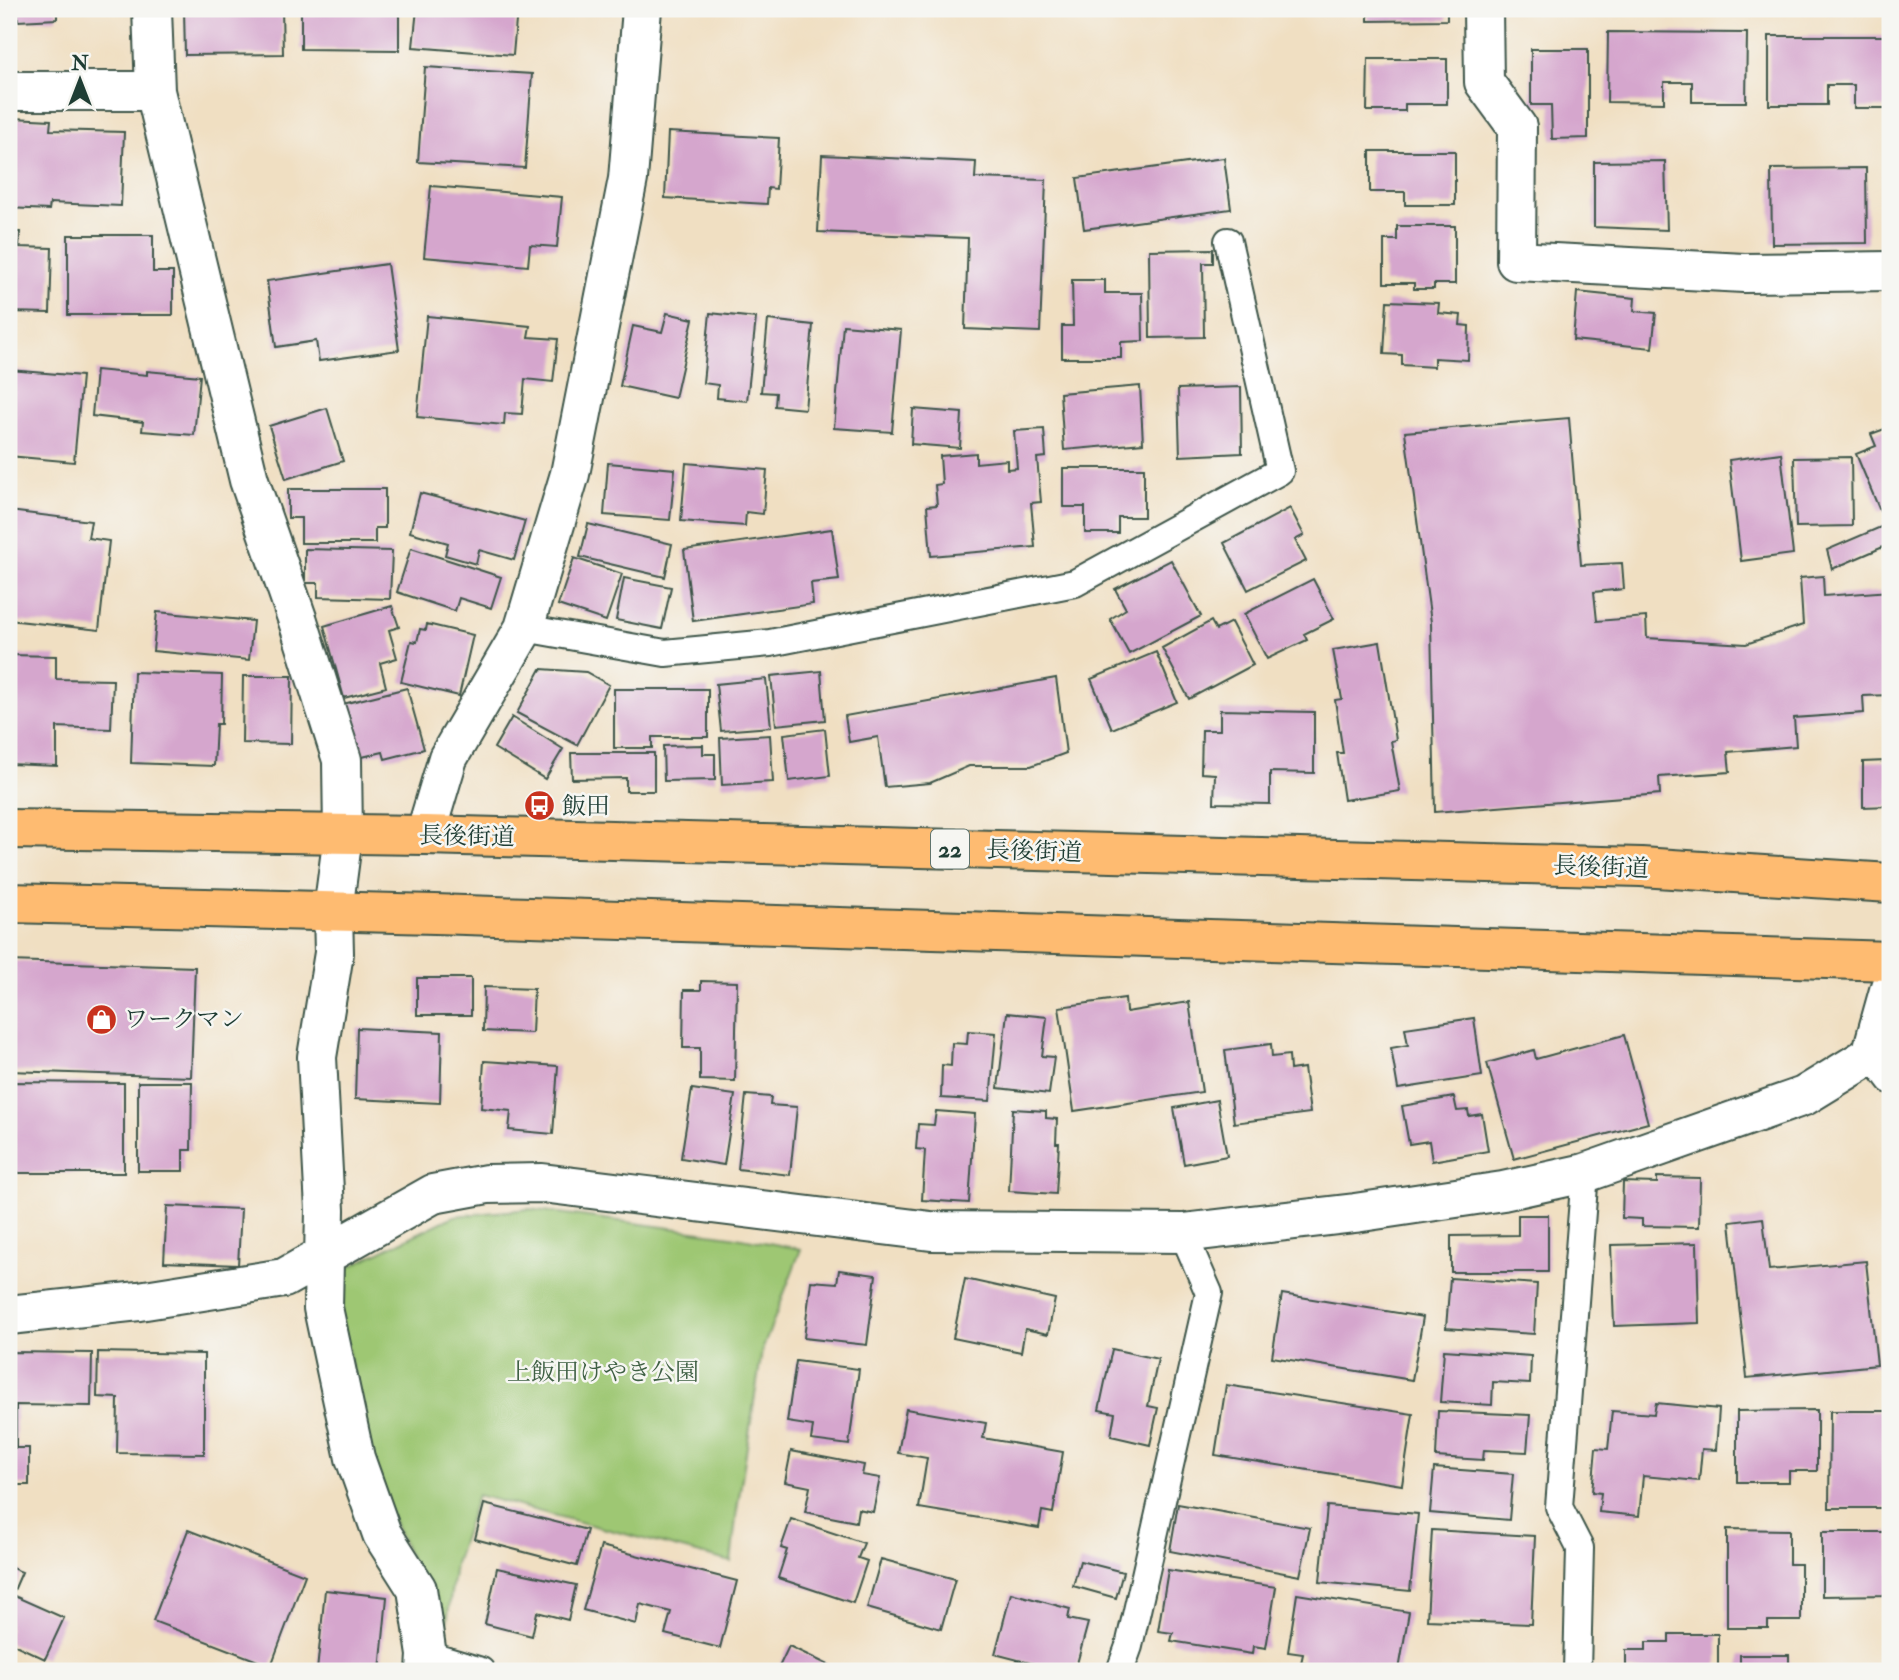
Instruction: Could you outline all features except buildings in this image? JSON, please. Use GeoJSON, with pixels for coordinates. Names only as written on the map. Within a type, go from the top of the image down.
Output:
{"type":"FeatureCollection","features":[{"type":"Feature","properties":{"kind":"main road","name":"長後街道"},"geometry":{"type":"LineString","coordinates":[[9,829],[425,835],[1641,867],[1890,883]]}},
{"type":"Feature","properties":{"kind":"main road"},"geometry":{"type":"LineString","coordinates":[[9,903],[1890,961]]}},
{"type":"Feature","properties":{"kind":"street"},"geometry":{"type":"LineString","coordinates":[[152,9],[155,91],[249,480],[342,760],[343,835],[333,911],[334,953],[317,1057],[325,1210],[323,1308],[355,1458],[382,1534],[416,1589],[426,1663]]}},
{"type":"Feature","properties":{"kind":"street"},"geometry":{"type":"LineString","coordinates":[[425,835],[448,758],[524,628],[570,474],[628,179],[642,9]]}},
{"type":"Feature","properties":{"kind":"street"},"geometry":{"type":"LineString","coordinates":[[1483,9],[1484,82],[1517,127],[1516,261],[1744,273],[1890,271]]}},
{"type":"Feature","properties":{"kind":"street"},"geometry":{"type":"LineString","coordinates":[[9,92],[155,91]]}},
{"type":"Feature","properties":{"kind":"street"},"geometry":{"type":"LineString","coordinates":[[9,1315],[139,1301],[284,1278],[433,1194],[487,1184],[542,1183],[931,1231],[1183,1233],[1355,1213],[1490,1193],[1585,1173],[1881,1067],[1890,987]]}},
{"type":"Feature","properties":{"kind":"lane"},"geometry":{"type":"LineString","coordinates":[[524,628],[664,653],[770,643],[1075,583],[1280,471],[1228,241]]}},
{"type":"Feature","properties":{"kind":"lane"},"geometry":{"type":"LineString","coordinates":[[1577,1671],[1580,1548],[1559,1507],[1585,1173]]}},
{"type":"Feature","properties":{"kind":"lane"},"geometry":{"type":"LineString","coordinates":[[1120,1671],[1129,1646],[1209,1293],[1183,1233]]}},
{"type":"Feature","properties":{"kind":"lane"},"geometry":{"type":"LineString","coordinates":[[426,1663],[481,1671]]}},
{"type":"Feature","properties":{"kind":"green space","name":"上飯田けやき公園"},"geometry":{"type":"Polygon","coordinates":[[[529,1209],[731,1236],[801,1249],[762,1351],[731,1562],[477,1495],[455,1564],[445,1637],[376,1482],[332,1275],[454,1216],[529,1209]]]}},
{"type":"Feature","properties":{"kind":"place","name":"飯田"},"geometry":{"type":"Point","coordinates":[539,806]}},
{"type":"Feature","properties":{"kind":"place","name":"ワークマン"},"geometry":{"type":"Point","coordinates":[101,1019]}}]}
